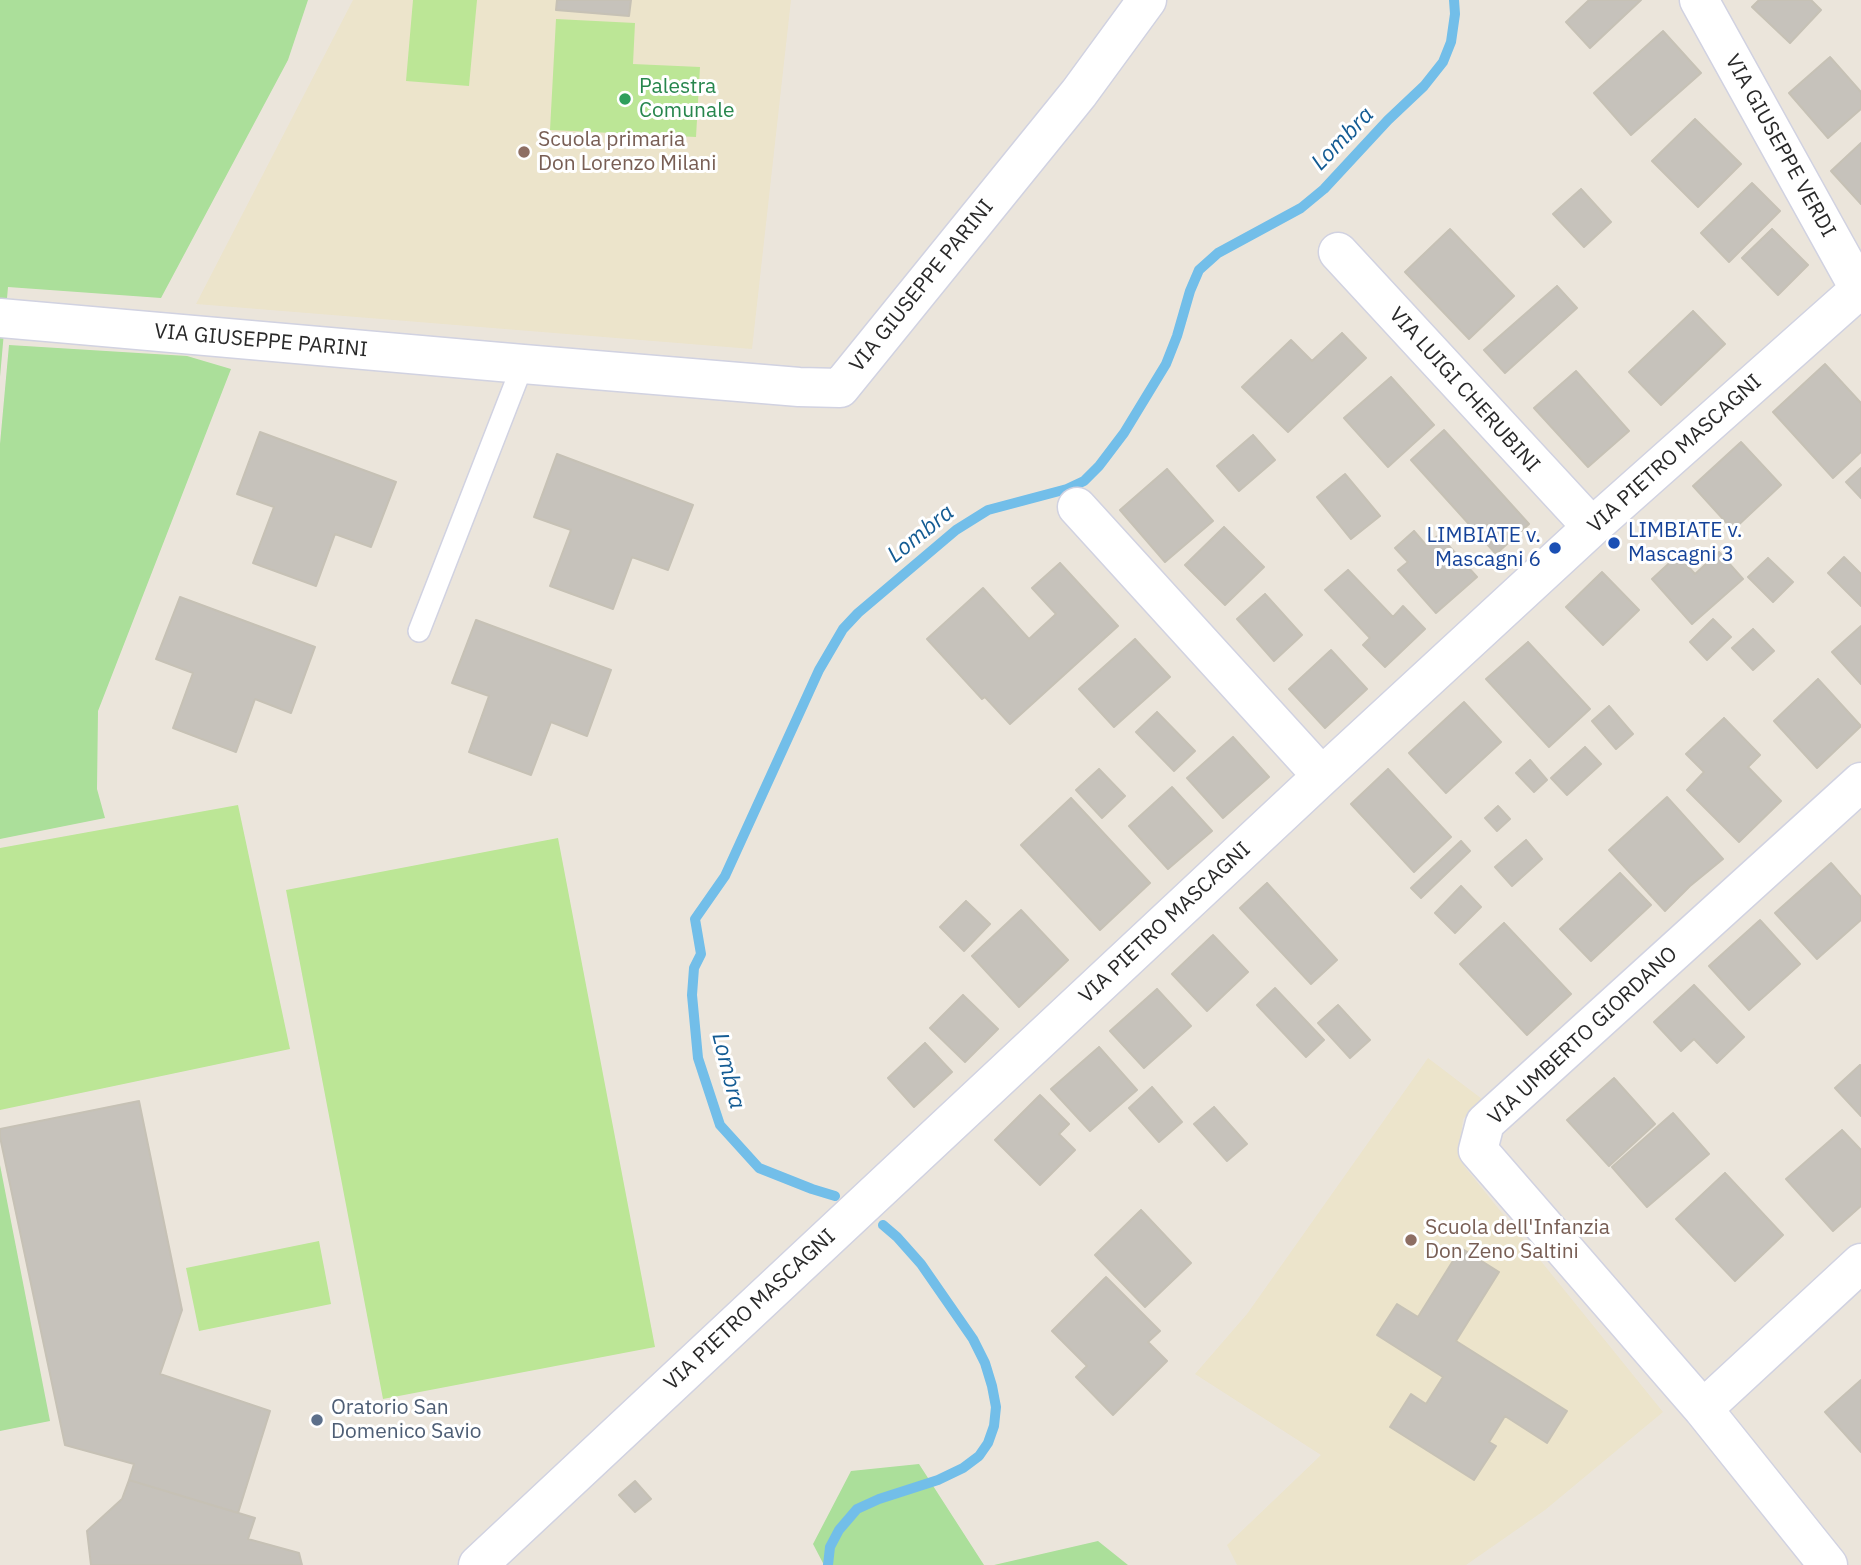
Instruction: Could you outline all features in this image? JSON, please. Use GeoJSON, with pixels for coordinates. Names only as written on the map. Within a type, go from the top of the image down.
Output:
{"type":"FeatureCollection","features":[{"type":"Feature","properties":{"kind":"street","name":"VIA GIUSEPPE PARINI"},"geometry":{"type":"LineString","coordinates":[[0,318],[523,364],[839,388],[1079,93],[1147,0]]}},
{"type":"Feature","properties":{"kind":"street","name":"VIA GIUSEPPE VERDI"},"geometry":{"type":"LineString","coordinates":[[1699,0],[1860,290]]}},
{"type":"Feature","properties":{"kind":"street","name":"VIA LUIGI CHERUBINI"},"geometry":{"type":"LineString","coordinates":[[1338,252],[1591,527]]}},
{"type":"Feature","properties":{"kind":"street","name":"VIA PIETRO MASCAGNI"},"geometry":{"type":"LineString","coordinates":[[486,1562],[900,1169],[1322,776],[1591,527],[1860,290]]}},
{"type":"Feature","properties":{"kind":"street"},"geometry":{"type":"LineString","coordinates":[[1077,507],[1322,776]]}},
{"type":"Feature","properties":{"kind":"street","name":"VIA UMBERTO GIORDANO"},"geometry":{"type":"LineString","coordinates":[[1703,1409],[1478,1150],[1485,1123],[1861,782]]}},
{"type":"Feature","properties":{"kind":"street"},"geometry":{"type":"LineString","coordinates":[[1814,1560],[1703,1409],[1861,1263]]}},
{"type":"Feature","properties":{"kind":"lane"},"geometry":{"type":"LineString","coordinates":[[419,631],[523,364]]}},
{"type":"Feature","properties":{"kind":"shaded area","name":"Scuola primaria Don Lorenzo Milani"},"geometry":{"type":"Polygon","coordinates":[[[353,0],[791,0],[752,349],[196,304],[353,0]]]}},
{"type":"Feature","properties":{"kind":"shaded area","name":"Scuola dell'Infanzia Don Zeno Saltini"},"geometry":{"type":"Polygon","coordinates":[[[1428,1058],[1482,1099],[1463,1119],[1460,1144],[1464,1166],[1663,1412],[1545,1510],[1466,1565],[1237,1565],[1227,1545],[1321,1455],[1195,1374],[1247,1314],[1428,1058]]]}},
{"type":"Feature","properties":{"kind":"green space"},"geometry":{"type":"Polygon","coordinates":[[[0,0],[308,0],[288,60],[161,298],[8,287],[0,377],[0,0]]]}},
{"type":"Feature","properties":{"kind":"green space"},"geometry":{"type":"Polygon","coordinates":[[[413,0],[477,0],[469,86],[406,81],[413,0]]]}},
{"type":"Feature","properties":{"kind":"green space","name":"Palestra Comunale"},"geometry":{"type":"Polygon","coordinates":[[[556,19],[635,23],[633,64],[700,67],[696,137],[550,130],[556,19]]]}},
{"type":"Feature","properties":{"kind":"green space"},"geometry":{"type":"Polygon","coordinates":[[[9,345],[187,356],[231,369],[98,711],[97,789],[105,818],[0,839],[0,444],[9,345]]]}},
{"type":"Feature","properties":{"kind":"green space"},"geometry":{"type":"Polygon","coordinates":[[[238,805],[290,1049],[0,1110],[0,848],[238,805]]]}},
{"type":"Feature","properties":{"kind":"green space"},"geometry":{"type":"Polygon","coordinates":[[[558,838],[655,1347],[383,1399],[286,890],[558,838]]]}},
{"type":"Feature","properties":{"kind":"green space"},"geometry":{"type":"Polygon","coordinates":[[[0,1165],[50,1421],[0,1431],[0,1165]]]}},
{"type":"Feature","properties":{"kind":"green space"},"geometry":{"type":"Polygon","coordinates":[[[319,1241],[331,1304],[199,1331],[186,1268],[319,1241]]]}},
{"type":"Feature","properties":{"kind":"green space"},"geometry":{"type":"Polygon","coordinates":[[[919,1464],[984,1565],[824,1565],[813,1544],[851,1471],[919,1464]]]}},
{"type":"Feature","properties":{"kind":"green space"},"geometry":{"type":"Polygon","coordinates":[[[1098,1541],[1128,1565],[994,1565],[1098,1541]]]}},
{"type":"Feature","properties":{"kind":"building"},"geometry":{"type":"Polygon","coordinates":[[[557,0],[631,0],[629,16],[556,10],[557,0]]]}},
{"type":"Feature","properties":{"kind":"building"},"geometry":{"type":"Polygon","coordinates":[[[1589,0],[1641,0],[1590,48],[1566,22],[1589,0]]]}},
{"type":"Feature","properties":{"kind":"building"},"geometry":{"type":"Polygon","coordinates":[[[1759,0],[1811,0],[1821,10],[1790,43],[1752,7],[1759,0]]]}},
{"type":"Feature","properties":{"kind":"building"},"geometry":{"type":"Polygon","coordinates":[[[1663,31],[1701,73],[1631,135],[1594,93],[1663,31]]]}},
{"type":"Feature","properties":{"kind":"building"},"geometry":{"type":"Polygon","coordinates":[[[1830,57],[1861,92],[1861,109],[1828,138],[1789,93],[1830,57]]]}},
{"type":"Feature","properties":{"kind":"building"},"geometry":{"type":"Polygon","coordinates":[[[1695,119],[1741,164],[1698,207],[1652,161],[1695,119]]]}},
{"type":"Feature","properties":{"kind":"building"},"geometry":{"type":"Polygon","coordinates":[[[1861,143],[1861,204],[1831,171],[1861,143]]]}},
{"type":"Feature","properties":{"kind":"building"},"geometry":{"type":"Polygon","coordinates":[[[1752,183],[1780,211],[1729,262],[1701,233],[1752,183]]]}},
{"type":"Feature","properties":{"kind":"building"},"geometry":{"type":"Polygon","coordinates":[[[1581,189],[1611,222],[1584,247],[1553,214],[1581,189]]]}},
{"type":"Feature","properties":{"kind":"building"},"geometry":{"type":"Polygon","coordinates":[[[1450,229],[1514,296],[1469,339],[1405,272],[1450,229]]]}},
{"type":"Feature","properties":{"kind":"building"},"geometry":{"type":"Polygon","coordinates":[[[1772,229],[1808,265],[1778,295],[1742,258],[1772,229]]]}},
{"type":"Feature","properties":{"kind":"building"},"geometry":{"type":"Polygon","coordinates":[[[1557,286],[1577,308],[1505,373],[1484,350],[1557,286]]]}},
{"type":"Feature","properties":{"kind":"building"},"geometry":{"type":"Polygon","coordinates":[[[1693,311],[1725,344],[1661,405],[1629,372],[1693,311]]]}},
{"type":"Feature","properties":{"kind":"building"},"geometry":{"type":"Polygon","coordinates":[[[1342,333],[1366,358],[1288,432],[1242,387],[1291,340],[1312,361],[1342,333]]]}},
{"type":"Feature","properties":{"kind":"building"},"geometry":{"type":"Polygon","coordinates":[[[1825,364],[1861,403],[1861,452],[1833,478],[1773,412],[1825,364]]]}},
{"type":"Feature","properties":{"kind":"building"},"geometry":{"type":"Polygon","coordinates":[[[1576,371],[1629,431],[1588,467],[1534,408],[1576,371]]]}},
{"type":"Feature","properties":{"kind":"building"},"geometry":{"type":"Polygon","coordinates":[[[1391,377],[1434,425],[1388,467],[1344,418],[1391,377]]]}},
{"type":"Feature","properties":{"kind":"building"},"geometry":{"type":"Polygon","coordinates":[[[1444,430],[1529,524],[1496,554],[1411,460],[1444,430]]]}},
{"type":"Feature","properties":{"kind":"building"},"geometry":{"type":"Polygon","coordinates":[[[260,432],[396,482],[371,547],[335,534],[316,586],[253,563],[274,507],[237,494],[260,432]]]}},
{"type":"Feature","properties":{"kind":"building"},"geometry":{"type":"Polygon","coordinates":[[[1253,435],[1275,460],[1239,491],[1217,466],[1253,435]]]}},
{"type":"Feature","properties":{"kind":"building"},"geometry":{"type":"Polygon","coordinates":[[[1741,442],[1781,485],[1733,530],[1693,486],[1741,442]]]}},
{"type":"Feature","properties":{"kind":"building"},"geometry":{"type":"Polygon","coordinates":[[[557,454],[693,505],[668,570],[632,557],[613,609],[550,586],[571,530],[534,517],[557,454]]]}},
{"type":"Feature","properties":{"kind":"building"},"geometry":{"type":"Polygon","coordinates":[[[1861,468],[1861,498],[1846,482],[1861,468]]]}},
{"type":"Feature","properties":{"kind":"building"},"geometry":{"type":"Polygon","coordinates":[[[1167,469],[1213,521],[1165,562],[1120,510],[1167,469]]]}},
{"type":"Feature","properties":{"kind":"building"},"geometry":{"type":"Polygon","coordinates":[[[1345,474],[1380,516],[1351,539],[1317,497],[1345,474]]]}},
{"type":"Feature","properties":{"kind":"building"},"geometry":{"type":"Polygon","coordinates":[[[1224,527],[1264,567],[1225,605],[1185,565],[1224,527]]]}},
{"type":"Feature","properties":{"kind":"building"},"geometry":{"type":"Polygon","coordinates":[[[1414,531],[1426,545],[1439,535],[1477,577],[1436,613],[1398,570],[1408,562],[1395,548],[1414,531]]]}},
{"type":"Feature","properties":{"kind":"building"},"geometry":{"type":"Polygon","coordinates":[[[1719,552],[1743,579],[1692,624],[1652,579],[1678,555],[1695,574],[1719,552]]]}},
{"type":"Feature","properties":{"kind":"building"},"geometry":{"type":"Polygon","coordinates":[[[1844,557],[1861,574],[1861,606],[1828,573],[1844,557]]]}},
{"type":"Feature","properties":{"kind":"building"},"geometry":{"type":"Polygon","coordinates":[[[1768,558],[1793,582],[1773,602],[1748,577],[1768,558]]]}},
{"type":"Feature","properties":{"kind":"building"},"geometry":{"type":"Polygon","coordinates":[[[1060,563],[1118,626],[1010,724],[985,697],[982,699],[927,639],[983,588],[1029,639],[1056,614],[1032,588],[1060,563]]]}},
{"type":"Feature","properties":{"kind":"building"},"geometry":{"type":"Polygon","coordinates":[[[1348,570],[1393,617],[1403,606],[1425,629],[1385,667],[1363,645],[1370,638],[1325,590],[1348,570]]]}},
{"type":"Feature","properties":{"kind":"building"},"geometry":{"type":"Polygon","coordinates":[[[1602,572],[1639,610],[1603,645],[1566,607],[1602,572]]]}},
{"type":"Feature","properties":{"kind":"building"},"geometry":{"type":"Polygon","coordinates":[[[1265,594],[1302,635],[1274,661],[1237,619],[1265,594]]]}},
{"type":"Feature","properties":{"kind":"building"},"geometry":{"type":"Polygon","coordinates":[[[180,597],[315,647],[291,713],[255,699],[236,752],[173,728],[193,673],[156,659],[180,597]]]}},
{"type":"Feature","properties":{"kind":"building"},"geometry":{"type":"Polygon","coordinates":[[[1713,619],[1731,637],[1707,660],[1690,642],[1713,619]]]}},
{"type":"Feature","properties":{"kind":"building"},"geometry":{"type":"Polygon","coordinates":[[[476,620],[611,670],[587,736],[551,722],[531,775],[469,752],[489,696],[452,683],[476,620]]]}},
{"type":"Feature","properties":{"kind":"building"},"geometry":{"type":"Polygon","coordinates":[[[1861,626],[1861,684],[1832,652],[1861,626]]]}},
{"type":"Feature","properties":{"kind":"building"},"geometry":{"type":"Polygon","coordinates":[[[1753,629],[1774,651],[1753,670],[1732,648],[1753,629]]]}},
{"type":"Feature","properties":{"kind":"building"},"geometry":{"type":"Polygon","coordinates":[[[1135,639],[1170,677],[1114,727],[1079,689],[1135,639]]]}},
{"type":"Feature","properties":{"kind":"building"},"geometry":{"type":"Polygon","coordinates":[[[1528,642],[1590,709],[1549,747],[1486,679],[1528,642]]]}},
{"type":"Feature","properties":{"kind":"building"},"geometry":{"type":"Polygon","coordinates":[[[1331,650],[1367,689],[1325,728],[1289,689],[1331,650]]]}},
{"type":"Feature","properties":{"kind":"building"},"geometry":{"type":"Polygon","coordinates":[[[1818,679],[1861,726],[1817,768],[1774,721],[1818,679]]]}},
{"type":"Feature","properties":{"kind":"building"},"geometry":{"type":"Polygon","coordinates":[[[1464,702],[1501,742],[1446,793],[1409,753],[1464,702]]]}},
{"type":"Feature","properties":{"kind":"building"},"geometry":{"type":"Polygon","coordinates":[[[1609,706],[1633,734],[1616,749],[1592,721],[1609,706]]]}},
{"type":"Feature","properties":{"kind":"building"},"geometry":{"type":"Polygon","coordinates":[[[1157,712],[1195,751],[1174,771],[1136,732],[1157,712]]]}},
{"type":"Feature","properties":{"kind":"building"},"geometry":{"type":"Polygon","coordinates":[[[1724,718],[1760,755],[1748,767],[1781,801],[1739,842],[1687,790],[1704,772],[1686,754],[1724,718]]]}},
{"type":"Feature","properties":{"kind":"building"},"geometry":{"type":"Polygon","coordinates":[[[1233,737],[1269,777],[1223,818],[1187,778],[1233,737]]]}},
{"type":"Feature","properties":{"kind":"building"},"geometry":{"type":"Polygon","coordinates":[[[1585,747],[1601,764],[1567,795],[1551,778],[1585,747]]]}},
{"type":"Feature","properties":{"kind":"building"},"geometry":{"type":"Polygon","coordinates":[[[1530,760],[1547,780],[1534,792],[1516,773],[1530,760]]]}},
{"type":"Feature","properties":{"kind":"building"},"geometry":{"type":"Polygon","coordinates":[[[1099,769],[1125,796],[1102,818],[1076,790],[1099,769]]]}},
{"type":"Feature","properties":{"kind":"building"},"geometry":{"type":"Polygon","coordinates":[[[1388,769],[1451,837],[1414,872],[1351,804],[1388,769]]]}},
{"type":"Feature","properties":{"kind":"building"},"geometry":{"type":"Polygon","coordinates":[[[1172,787],[1212,831],[1168,869],[1129,826],[1172,787]]]}},
{"type":"Feature","properties":{"kind":"building"},"geometry":{"type":"Polygon","coordinates":[[[1667,797],[1723,859],[1665,911],[1609,850],[1667,797]]]}},
{"type":"Feature","properties":{"kind":"building"},"geometry":{"type":"Polygon","coordinates":[[[1071,798],[1150,883],[1100,930],[1021,845],[1071,798]]]}},
{"type":"Feature","properties":{"kind":"building"},"geometry":{"type":"Polygon","coordinates":[[[1498,806],[1510,819],[1497,831],[1485,818],[1498,806]]]}},
{"type":"Feature","properties":{"kind":"building"},"geometry":{"type":"Polygon","coordinates":[[[1526,840],[1542,859],[1512,886],[1495,867],[1526,840]]]}},
{"type":"Feature","properties":{"kind":"building"},"geometry":{"type":"Polygon","coordinates":[[[1461,841],[1470,851],[1421,898],[1411,888],[1461,841]]]}},
{"type":"Feature","properties":{"kind":"building"},"geometry":{"type":"Polygon","coordinates":[[[1831,863],[1861,897],[1861,920],[1817,959],[1775,913],[1831,863]]]}},
{"type":"Feature","properties":{"kind":"building"},"geometry":{"type":"Polygon","coordinates":[[[1620,873],[1651,905],[1591,961],[1560,929],[1620,873]]]}},
{"type":"Feature","properties":{"kind":"building"},"geometry":{"type":"Polygon","coordinates":[[[1267,883],[1337,960],[1311,984],[1240,908],[1267,883]]]}},
{"type":"Feature","properties":{"kind":"building"},"geometry":{"type":"Polygon","coordinates":[[[1461,886],[1481,907],[1455,933],[1435,913],[1461,886]]]}},
{"type":"Feature","properties":{"kind":"building"},"geometry":{"type":"Polygon","coordinates":[[[966,901],[990,924],[964,951],[940,927],[966,901]]]}},
{"type":"Feature","properties":{"kind":"building"},"geometry":{"type":"Polygon","coordinates":[[[1021,910],[1068,960],[1019,1007],[972,956],[1021,910]]]}},
{"type":"Feature","properties":{"kind":"building"},"geometry":{"type":"Polygon","coordinates":[[[1760,920],[1800,964],[1749,1010],[1709,966],[1760,920]]]}},
{"type":"Feature","properties":{"kind":"building"},"geometry":{"type":"Polygon","coordinates":[[[1504,923],[1571,994],[1527,1035],[1460,964],[1504,923]]]}},
{"type":"Feature","properties":{"kind":"building"},"geometry":{"type":"Polygon","coordinates":[[[1213,935],[1248,972],[1207,1011],[1172,974],[1213,935]]]}},
{"type":"Feature","properties":{"kind":"building"},"geometry":{"type":"Polygon","coordinates":[[[1694,985],[1744,1037],[1717,1063],[1694,1039],[1681,1051],[1654,1022],[1694,985]]]}},
{"type":"Feature","properties":{"kind":"building"},"geometry":{"type":"Polygon","coordinates":[[[1275,988],[1324,1040],[1306,1057],[1257,1005],[1275,988]]]}},
{"type":"Feature","properties":{"kind":"building"},"geometry":{"type":"Polygon","coordinates":[[[1157,989],[1191,1026],[1144,1068],[1110,1031],[1157,989]]]}},
{"type":"Feature","properties":{"kind":"building"},"geometry":{"type":"Polygon","coordinates":[[[963,995],[998,1029],[965,1062],[930,1028],[963,995]]]}},
{"type":"Feature","properties":{"kind":"building"},"geometry":{"type":"Polygon","coordinates":[[[1338,1005],[1370,1040],[1350,1058],[1318,1023],[1338,1005]]]}},
{"type":"Feature","properties":{"kind":"building"},"geometry":{"type":"Polygon","coordinates":[[[925,1043],[952,1072],[914,1107],[888,1078],[925,1043]]]}},
{"type":"Feature","properties":{"kind":"building"},"geometry":{"type":"Polygon","coordinates":[[[1099,1047],[1137,1090],[1090,1131],[1051,1089],[1099,1047]]]}},
{"type":"Feature","properties":{"kind":"building"},"geometry":{"type":"Polygon","coordinates":[[[1861,1066],[1861,1116],[1835,1088],[1861,1066]]]}},
{"type":"Feature","properties":{"kind":"building"},"geometry":{"type":"Polygon","coordinates":[[[1614,1078],[1655,1124],[1609,1166],[1567,1120],[1614,1078]]]}},
{"type":"Feature","properties":{"kind":"building"},"geometry":{"type":"Polygon","coordinates":[[[1152,1087],[1182,1122],[1159,1142],[1129,1108],[1152,1087]]]}},
{"type":"Feature","properties":{"kind":"building"},"geometry":{"type":"Polygon","coordinates":[[[1040,1095],[1069,1124],[1059,1134],[1075,1150],[1040,1185],[995,1140],[1040,1095]]]}},
{"type":"Feature","properties":{"kind":"building"},"geometry":{"type":"Polygon","coordinates":[[[139,1101],[182,1310],[160,1374],[270,1411],[238,1513],[129,1480],[134,1464],[65,1445],[0,1129],[139,1101]]]}},
{"type":"Feature","properties":{"kind":"building"},"geometry":{"type":"Polygon","coordinates":[[[1214,1107],[1247,1144],[1227,1161],[1194,1124],[1214,1107]]]}},
{"type":"Feature","properties":{"kind":"building"},"geometry":{"type":"Polygon","coordinates":[[[1673,1113],[1709,1154],[1647,1207],[1612,1167],[1673,1113]]]}},
{"type":"Feature","properties":{"kind":"building"},"geometry":{"type":"Polygon","coordinates":[[[1842,1130],[1861,1150],[1861,1206],[1833,1231],[1786,1179],[1842,1130]]]}},
{"type":"Feature","properties":{"kind":"building"},"geometry":{"type":"Polygon","coordinates":[[[1725,1173],[1783,1235],[1735,1281],[1676,1219],[1725,1173]]]}},
{"type":"Feature","properties":{"kind":"building"},"geometry":{"type":"Polygon","coordinates":[[[1141,1210],[1191,1263],[1145,1307],[1095,1255],[1141,1210]]]}},
{"type":"Feature","properties":{"kind":"building"},"geometry":{"type":"Polygon","coordinates":[[[1461,1248],[1499,1272],[1456,1341],[1567,1411],[1547,1443],[1505,1416],[1489,1442],[1496,1446],[1474,1480],[1390,1427],[1411,1394],[1426,1404],[1443,1377],[1377,1335],[1397,1304],[1418,1317],[1461,1248]]]}},
{"type":"Feature","properties":{"kind":"building"},"geometry":{"type":"Polygon","coordinates":[[[1106,1277],[1160,1331],[1148,1342],[1167,1361],[1113,1415],[1076,1377],[1087,1366],[1052,1331],[1106,1277]]]}},
{"type":"Feature","properties":{"kind":"building"},"geometry":{"type":"Polygon","coordinates":[[[1861,1380],[1861,1452],[1825,1412],[1861,1380]]]}},
{"type":"Feature","properties":{"kind":"building"},"geometry":{"type":"Polygon","coordinates":[[[129,1480],[255,1518],[248,1539],[299,1553],[302,1565],[91,1565],[87,1531],[122,1499],[129,1480]]]}},
{"type":"Feature","properties":{"kind":"building"},"geometry":{"type":"Polygon","coordinates":[[[635,1481],[651,1499],[635,1512],[619,1495],[635,1481]]]}},
{"type":"Feature","properties":{"kind":"waterway","name":"Lombra"},"geometry":{"type":"LineString","coordinates":[[835,1196],[759,1168],[720,1125],[698,1058],[692,995],[694,968],[701,954],[695,919],[725,876],[819,670],[843,629],[858,613],[956,530],[988,510],[1067,489],[1084,481],[1099,466],[1124,433],[1166,364],[1199,270],[1218,253],[1301,208],[1324,189],[1388,120],[1424,86],[1443,62],[1451,42],[1454,0]]}},
{"type":"Feature","properties":{"kind":"waterway","name":"Lombra"},"geometry":{"type":"LineString","coordinates":[[828,1565],[830,1547],[839,1530],[857,1509],[938,1480],[963,1468],[979,1456],[988,1443],[994,1426],[996,1407],[992,1386],[985,1363],[973,1339],[921,1264],[883,1225]]}},
{"type":"Feature","properties":{"kind":"place","name":"Palestra Comunale"},"geometry":{"type":"Point","coordinates":[625,99]}},
{"type":"Feature","properties":{"kind":"place","name":"Scuola primaria Don Lorenzo Milani"},"geometry":{"type":"Point","coordinates":[524,152]}},
{"type":"Feature","properties":{"kind":"place","name":"LIMBIATE v. Mascagni 3"},"geometry":{"type":"Point","coordinates":[1614,543]}},
{"type":"Feature","properties":{"kind":"place","name":"LIMBIATE v. Mascagni 6"},"geometry":{"type":"Point","coordinates":[1555,548]}},
{"type":"Feature","properties":{"kind":"place","name":"Scuola dell'Infanzia Don Zeno Saltini"},"geometry":{"type":"Point","coordinates":[1411,1240]}},
{"type":"Feature","properties":{"kind":"place","name":"Oratorio San Domenico Savio"},"geometry":{"type":"Point","coordinates":[317,1420]}}]}
